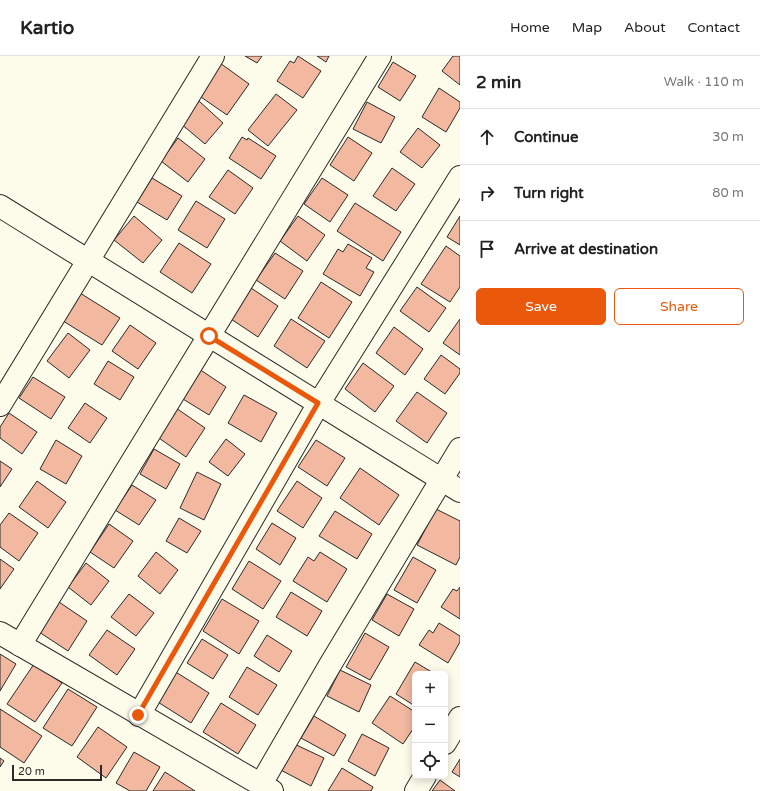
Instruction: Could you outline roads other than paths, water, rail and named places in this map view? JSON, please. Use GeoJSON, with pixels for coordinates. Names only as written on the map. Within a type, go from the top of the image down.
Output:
{"type":"FeatureCollection","features":[{"type":"Feature","properties":{"kind":"street"},"geometry":{"type":"LineString","coordinates":[[0,405],[213,56]]}},
{"type":"Feature","properties":{"kind":"street"},"geometry":{"type":"LineString","coordinates":[[20,645],[380,56]]}},
{"type":"Feature","properties":{"kind":"street"},"geometry":{"type":"LineString","coordinates":[[138,715],[318,403],[460,177]]}},
{"type":"Feature","properties":{"kind":"street"},"geometry":{"type":"LineString","coordinates":[[0,206],[460,491]]}},
{"type":"Feature","properties":{"kind":"street"},"geometry":{"type":"LineString","coordinates":[[0,633],[138,715],[266,788],[330,665],[460,448]]}},
{"type":"Feature","properties":{"kind":"street"},"geometry":{"type":"LineString","coordinates":[[448,738],[460,718]]}},
{"type":"Feature","properties":{"kind":"street"},"geometry":{"type":"LineString","coordinates":[[416,791],[423,779]]}}]}
